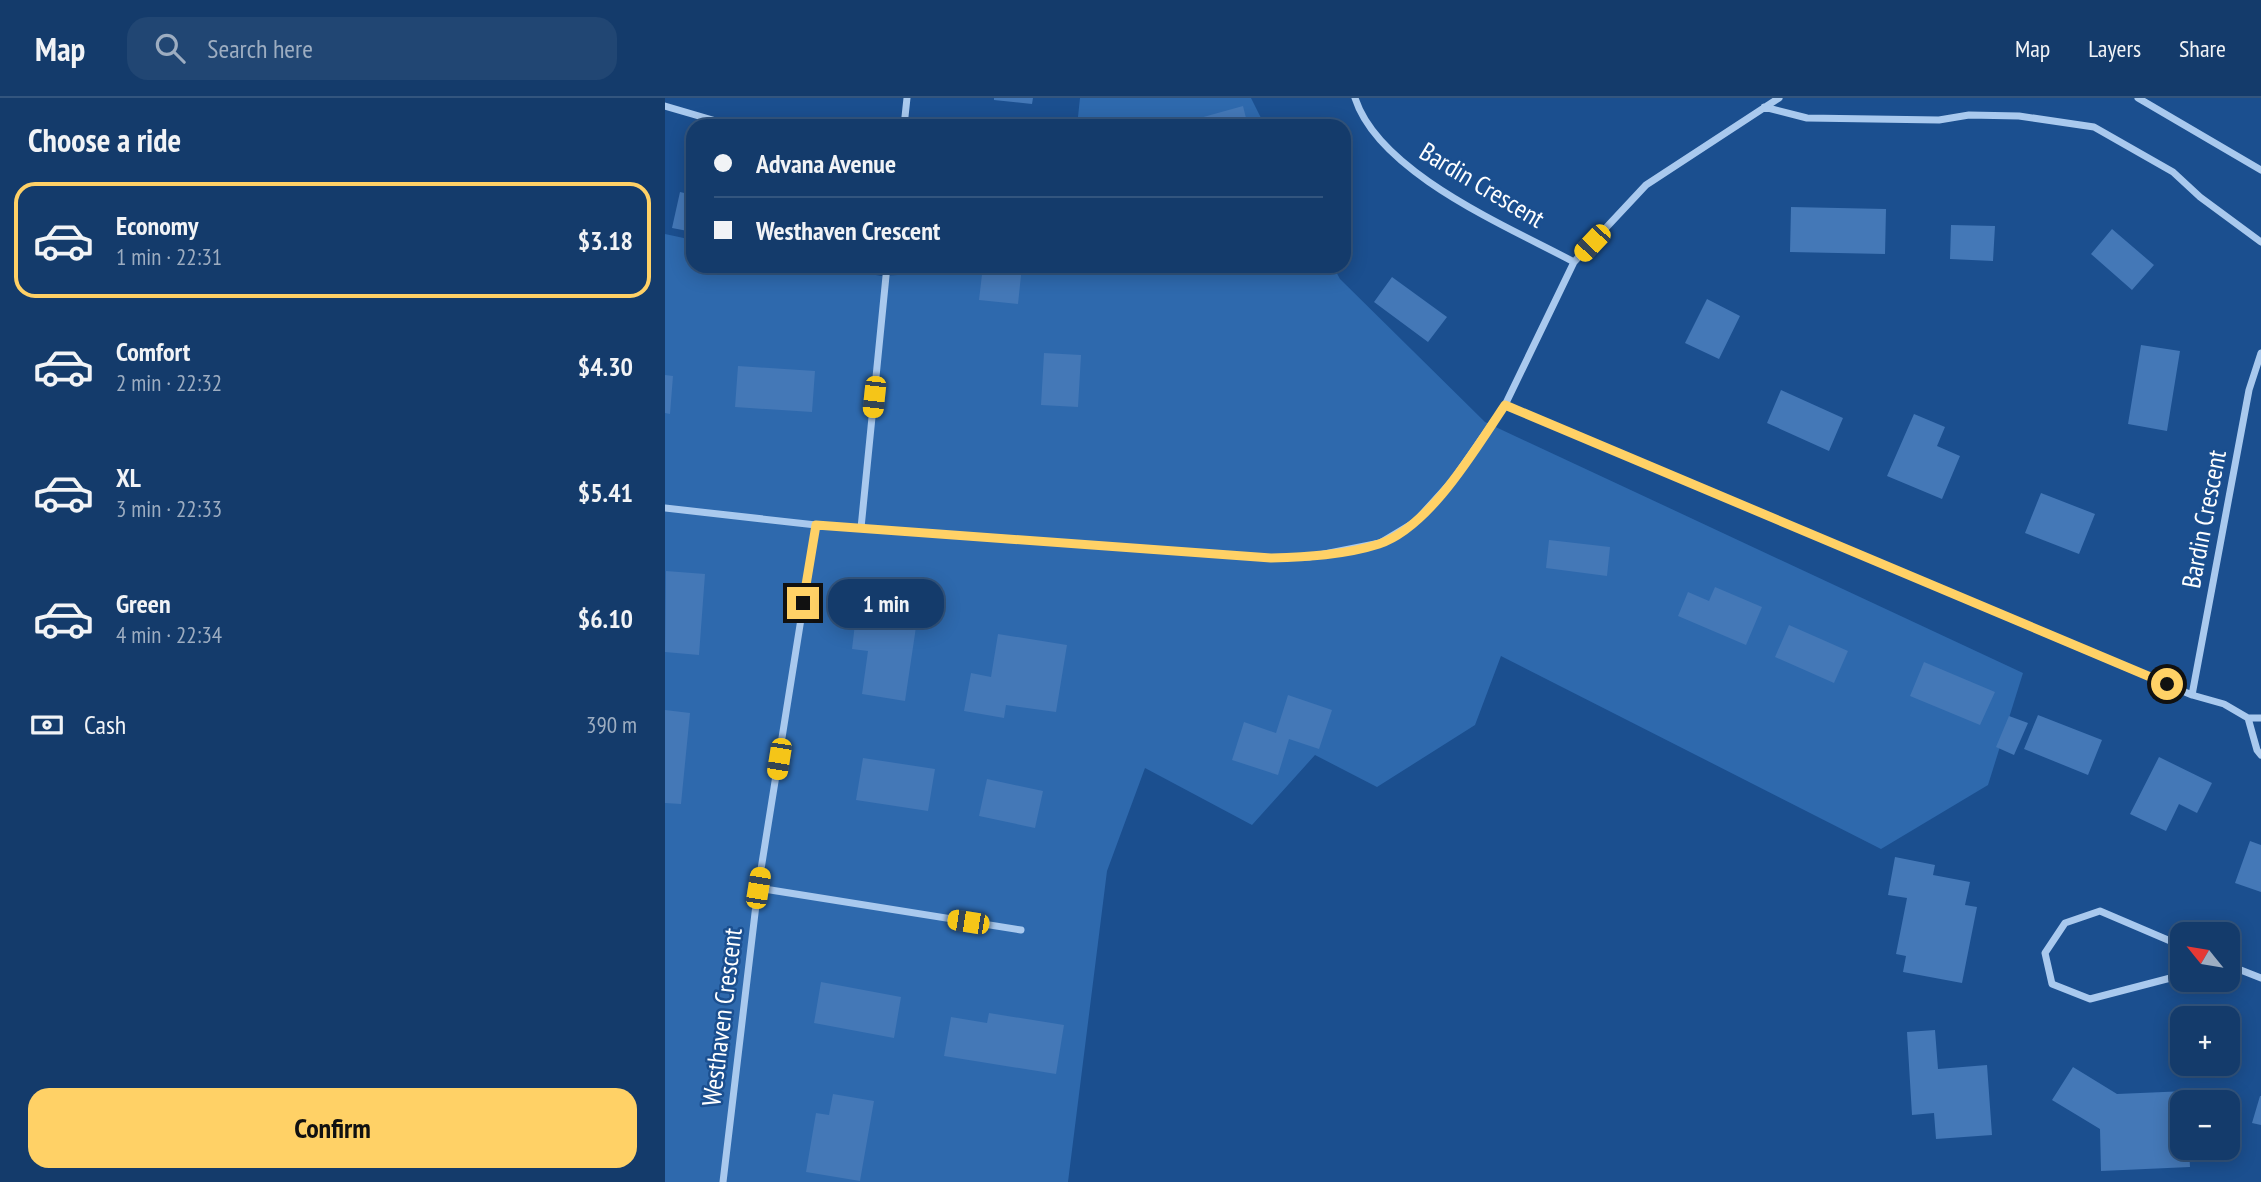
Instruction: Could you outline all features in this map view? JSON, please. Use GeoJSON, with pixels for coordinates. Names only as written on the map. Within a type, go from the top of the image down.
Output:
{"type":"FeatureCollection","features":[{"type":"Feature","properties":{"kind":"street"},"geometry":{"type":"LineString","coordinates":[[905,119],[907,98]]}},
{"type":"Feature","properties":{"kind":"street","name":"Bardin Crescent"},"geometry":{"type":"LineString","coordinates":[[1355,98],[1361,117],[1402,163],[1462,202],[1574,262]]}},
{"type":"Feature","properties":{"kind":"street"},"geometry":{"type":"LineString","coordinates":[[665,509],[816,525],[1271,558],[1309,557],[1380,543],[1415,522],[1453,480],[1505,405],[1574,262],[1646,185],[1779,98]]}},
{"type":"Feature","properties":{"kind":"street"},"geometry":{"type":"LineString","coordinates":[[2139,98],[2261,170]]}},
{"type":"Feature","properties":{"kind":"street"},"geometry":{"type":"LineString","coordinates":[[665,106],[709,119]]}},
{"type":"Feature","properties":{"kind":"street"},"geometry":{"type":"LineString","coordinates":[[1764,106],[1807,118],[1939,120],[1969,115],[2019,116],[2094,127],[2173,173],[2200,197],[2261,242]]}},
{"type":"Feature","properties":{"kind":"street"},"geometry":{"type":"LineString","coordinates":[[861,528],[886,273]]}},
{"type":"Feature","properties":{"kind":"street","name":"Bardin Crescent"},"geometry":{"type":"LineString","coordinates":[[2192,695],[2249,390],[2261,353]]}},
{"type":"Feature","properties":{"kind":"street"},"geometry":{"type":"LineString","coordinates":[[1505,405],[2192,695],[2224,704],[2248,718],[2261,718]]}},
{"type":"Feature","properties":{"kind":"street","name":"Westhaven Crescent"},"geometry":{"type":"LineString","coordinates":[[723,1182],[758,888],[816,525]]}},
{"type":"Feature","properties":{"kind":"street"},"geometry":{"type":"LineString","coordinates":[[2248,718],[2257,750],[2261,755]]}},
{"type":"Feature","properties":{"kind":"street"},"geometry":{"type":"LineString","coordinates":[[758,888],[1021,930]]}},
{"type":"Feature","properties":{"kind":"street"},"geometry":{"type":"LineString","coordinates":[[2170,941],[2100,911],[2065,923],[2045,953],[2052,985],[2090,999],[2170,978]]}},
{"type":"Feature","properties":{"kind":"street"},"geometry":{"type":"LineString","coordinates":[[2240,970],[2261,978]]}},
{"type":"Feature","properties":{"kind":"shaded area"},"geometry":{"type":"Polygon","coordinates":[[[1080,98],[1251,98],[1262,119],[1078,119],[1080,98]]]}},
{"type":"Feature","properties":{"kind":"shaded area"},"geometry":{"type":"Polygon","coordinates":[[[665,234],[686,238],[686,273],[866,273],[881,276],[931,273],[1337,273],[1485,422],[2023,673],[1988,785],[1881,849],[1501,656],[1475,725],[1377,787],[1315,755],[1252,825],[1145,768],[1107,871],[1068,1182],[665,1182],[665,234]]]}},
{"type":"Feature","properties":{"kind":"building"},"geometry":{"type":"Polygon","coordinates":[[[994,98],[1033,98],[1032,104],[994,98]]]}},
{"type":"Feature","properties":{"kind":"building"},"geometry":{"type":"Polygon","coordinates":[[[1243,106],[1246,119],[1196,119],[1243,106]]]}},
{"type":"Feature","properties":{"kind":"building"},"geometry":{"type":"Polygon","coordinates":[[[680,192],[686,193],[686,231],[672,228],[680,192]]]}},
{"type":"Feature","properties":{"kind":"building"},"geometry":{"type":"Polygon","coordinates":[[[1791,207],[1886,209],[1885,254],[1790,252],[1791,207]]]}},
{"type":"Feature","properties":{"kind":"building"},"geometry":{"type":"Polygon","coordinates":[[[1951,225],[1995,226],[1993,261],[1950,259],[1951,225]]]}},
{"type":"Feature","properties":{"kind":"building"},"geometry":{"type":"Polygon","coordinates":[[[2112,229],[2154,265],[2132,290],[2091,254],[2112,229]]]}},
{"type":"Feature","properties":{"kind":"building"},"geometry":{"type":"Polygon","coordinates":[[[982,273],[1021,273],[1018,304],[979,300],[982,273]]]}},
{"type":"Feature","properties":{"kind":"building"},"geometry":{"type":"Polygon","coordinates":[[[1392,277],[1447,317],[1428,342],[1374,302],[1392,277]]]}},
{"type":"Feature","properties":{"kind":"building"},"geometry":{"type":"Polygon","coordinates":[[[1707,299],[1740,316],[1719,359],[1685,343],[1707,299]]]}},
{"type":"Feature","properties":{"kind":"building"},"geometry":{"type":"Polygon","coordinates":[[[2141,345],[2180,351],[2167,431],[2128,424],[2141,345]]]}},
{"type":"Feature","properties":{"kind":"building"},"geometry":{"type":"Polygon","coordinates":[[[1044,353],[1081,355],[1078,407],[1041,405],[1044,353]]]}},
{"type":"Feature","properties":{"kind":"building"},"geometry":{"type":"Polygon","coordinates":[[[738,366],[815,371],[812,412],[735,407],[738,366]]]}},
{"type":"Feature","properties":{"kind":"building"},"geometry":{"type":"Polygon","coordinates":[[[665,375],[673,376],[670,414],[665,413],[665,375]]]}},
{"type":"Feature","properties":{"kind":"building"},"geometry":{"type":"Polygon","coordinates":[[[1781,390],[1843,418],[1829,451],[1767,423],[1781,390]]]}},
{"type":"Feature","properties":{"kind":"building"},"geometry":{"type":"Polygon","coordinates":[[[1914,414],[1945,427],[1937,446],[1960,456],[1942,499],[1887,476],[1914,414]]]}},
{"type":"Feature","properties":{"kind":"building"},"geometry":{"type":"Polygon","coordinates":[[[2041,493],[2095,514],[2079,554],[2025,533],[2041,493]]]}},
{"type":"Feature","properties":{"kind":"building"},"geometry":{"type":"Polygon","coordinates":[[[1549,540],[1610,547],[1607,576],[1546,568],[1549,540]]]}},
{"type":"Feature","properties":{"kind":"building"},"geometry":{"type":"Polygon","coordinates":[[[666,571],[705,574],[699,655],[665,652],[666,571]]]}},
{"type":"Feature","properties":{"kind":"building"},"geometry":{"type":"Polygon","coordinates":[[[1715,587],[1762,607],[1746,645],[1678,616],[1688,592],[1709,601],[1715,587]]]}},
{"type":"Feature","properties":{"kind":"building"},"geometry":{"type":"Polygon","coordinates":[[[857,607],[890,612],[889,623],[916,627],[905,701],[862,694],[868,651],[852,649],[857,607]]]}},
{"type":"Feature","properties":{"kind":"building"},"geometry":{"type":"Polygon","coordinates":[[[1789,625],[1848,651],[1834,683],[1775,657],[1789,625]]]}},
{"type":"Feature","properties":{"kind":"building"},"geometry":{"type":"Polygon","coordinates":[[[998,634],[1067,645],[1056,712],[1006,705],[1004,718],[964,711],[971,673],[991,677],[998,634]]]}},
{"type":"Feature","properties":{"kind":"building"},"geometry":{"type":"Polygon","coordinates":[[[1924,662],[1995,692],[1980,725],[1910,696],[1924,662]]]}},
{"type":"Feature","properties":{"kind":"building"},"geometry":{"type":"Polygon","coordinates":[[[1288,695],[1332,710],[1319,749],[1289,739],[1278,775],[1232,760],[1244,722],[1276,733],[1288,695]]]}},
{"type":"Feature","properties":{"kind":"building"},"geometry":{"type":"Polygon","coordinates":[[[665,710],[690,713],[681,804],[665,803],[665,710]]]}},
{"type":"Feature","properties":{"kind":"building"},"geometry":{"type":"Polygon","coordinates":[[[2038,715],[2102,740],[2088,775],[2024,749],[2038,715]]]}},
{"type":"Feature","properties":{"kind":"building"},"geometry":{"type":"Polygon","coordinates":[[[2009,716],[2028,723],[2014,755],[1996,747],[2009,716]]]}},
{"type":"Feature","properties":{"kind":"building"},"geometry":{"type":"Polygon","coordinates":[[[2159,757],[2212,783],[2197,813],[2179,804],[2166,831],[2130,814],[2159,757]]]}},
{"type":"Feature","properties":{"kind":"building"},"geometry":{"type":"Polygon","coordinates":[[[863,758],[935,769],[928,811],[856,800],[863,758]]]}},
{"type":"Feature","properties":{"kind":"building"},"geometry":{"type":"Polygon","coordinates":[[[987,779],[1043,791],[1035,828],[979,816],[987,779]]]}},
{"type":"Feature","properties":{"kind":"building"},"geometry":{"type":"Polygon","coordinates":[[[2250,841],[2261,845],[2261,892],[2235,883],[2250,841]]]}},
{"type":"Feature","properties":{"kind":"building"},"geometry":{"type":"Polygon","coordinates":[[[1895,857],[1935,865],[1933,875],[1970,882],[1965,905],[1977,907],[1962,983],[1903,972],[1906,956],[1896,954],[1907,898],[1888,895],[1895,857]]]}},
{"type":"Feature","properties":{"kind":"building"},"geometry":{"type":"Polygon","coordinates":[[[821,982],[901,997],[894,1038],[814,1023],[821,982]]]}},
{"type":"Feature","properties":{"kind":"building"},"geometry":{"type":"Polygon","coordinates":[[[989,1013],[1064,1025],[1056,1074],[944,1056],[951,1017],[987,1023],[989,1013]]]}},
{"type":"Feature","properties":{"kind":"building"},"geometry":{"type":"Polygon","coordinates":[[[1935,1030],[1938,1069],[1987,1065],[1992,1135],[1936,1139],[1934,1113],[1912,1115],[1907,1032],[1935,1030]]]}},
{"type":"Feature","properties":{"kind":"building"},"geometry":{"type":"Polygon","coordinates":[[[2073,1067],[2117,1094],[2170,1092],[2170,1160],[2190,1160],[2190,1167],[2101,1171],[2100,1129],[2052,1100],[2073,1067]]]}},
{"type":"Feature","properties":{"kind":"building"},"geometry":{"type":"Polygon","coordinates":[[[833,1094],[874,1101],[860,1181],[806,1172],[816,1113],[829,1115],[833,1094]]]}},
{"type":"Feature","properties":{"kind":"building"},"geometry":{"type":"Polygon","coordinates":[[[2261,1096],[2261,1125],[2252,1123],[2261,1096]]]}},
{"type":"Feature","properties":{"kind":"route"},"geometry":{"type":"LineString","coordinates":[[803,603],[816,525],[1271,558],[1309,557],[1380,543],[1415,522],[1453,480],[1505,405],[2167,684]]}}]}
